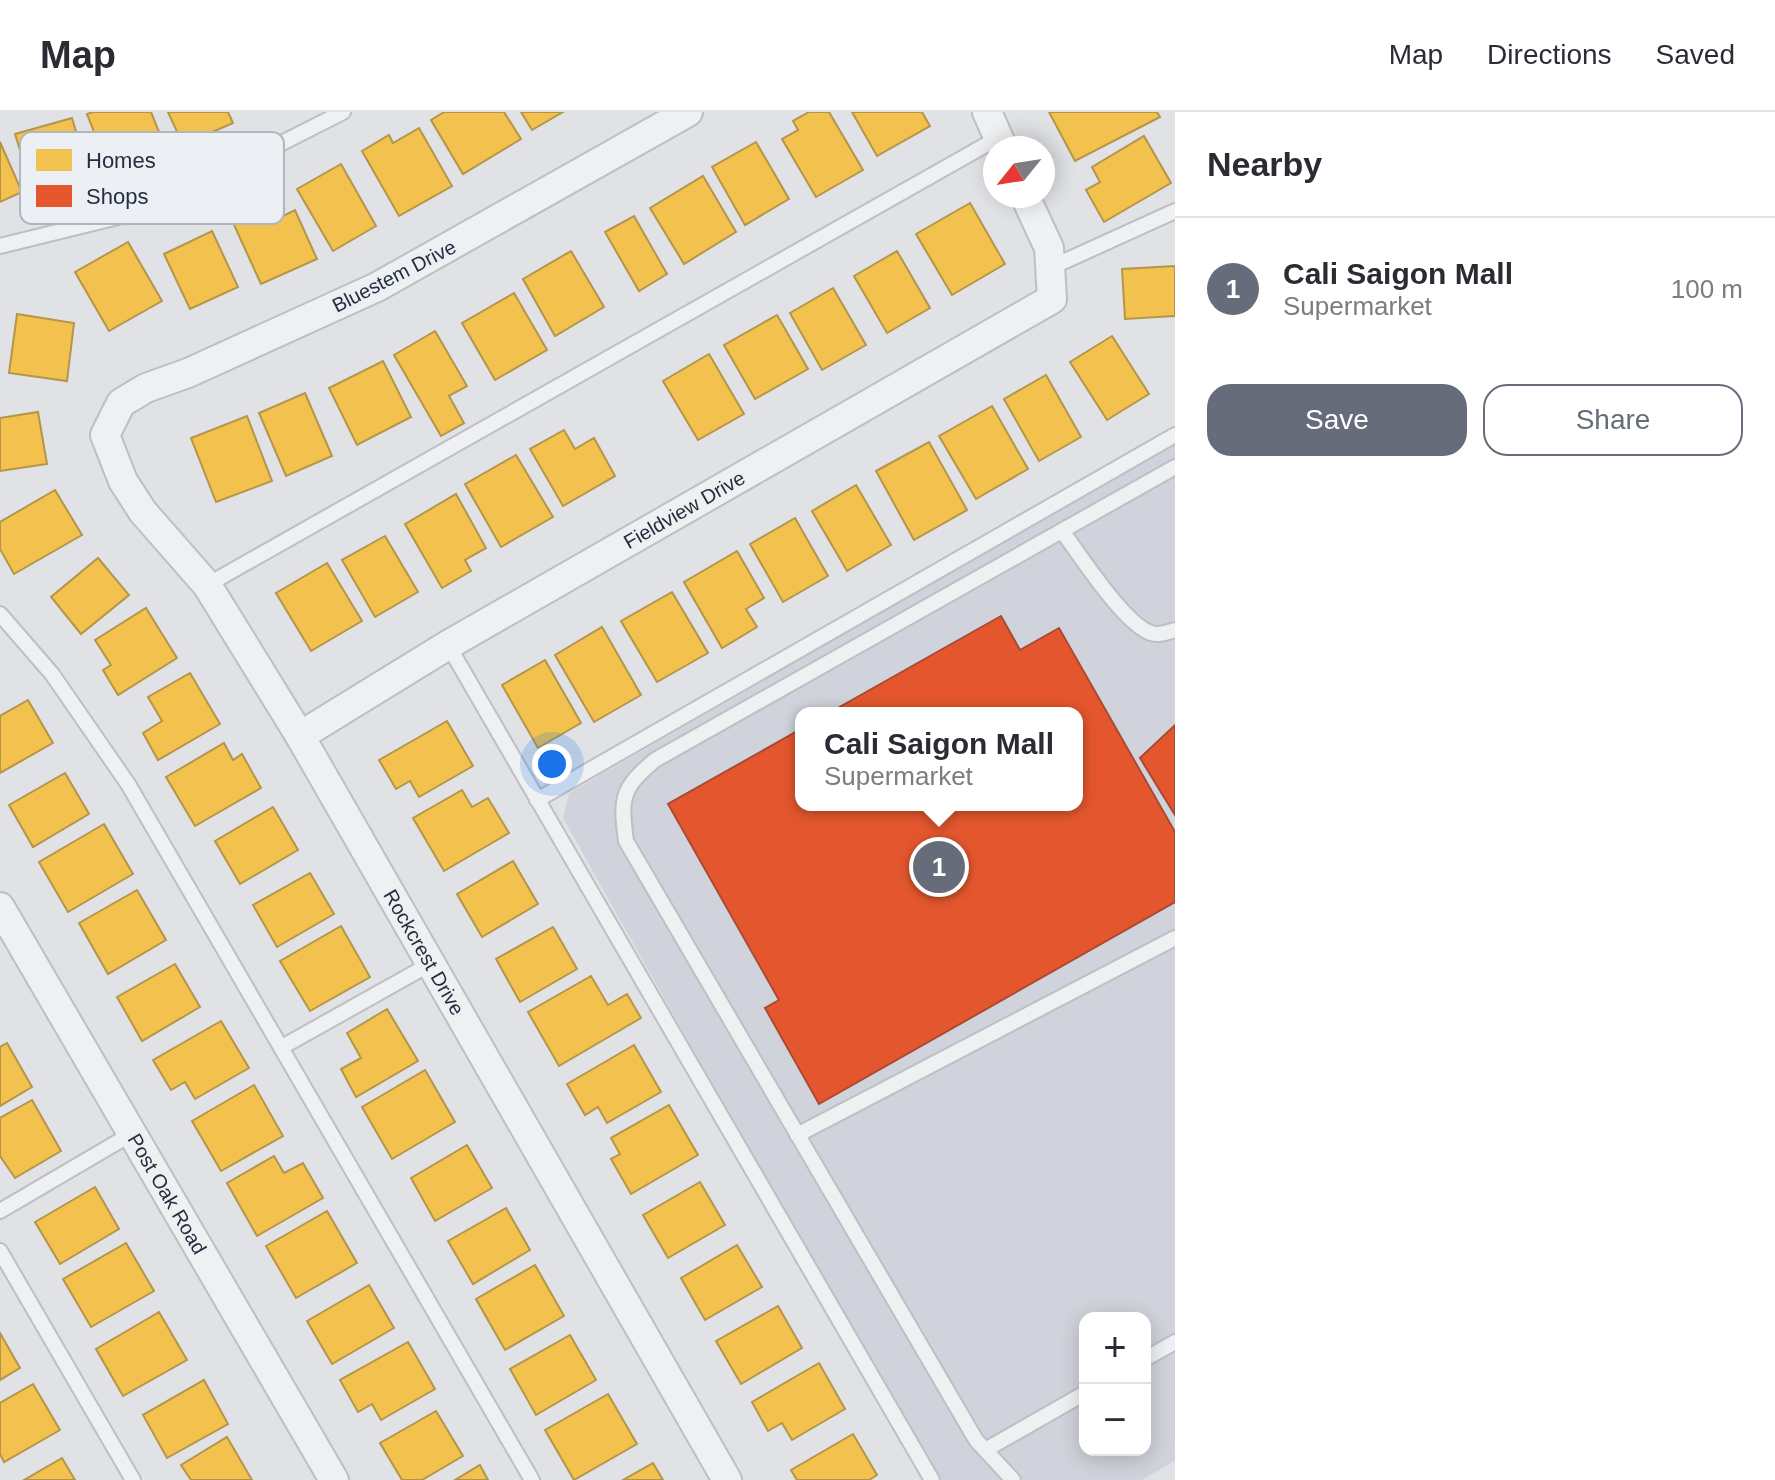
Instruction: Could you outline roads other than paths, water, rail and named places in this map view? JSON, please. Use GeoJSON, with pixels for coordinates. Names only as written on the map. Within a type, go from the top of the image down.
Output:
{"type":"FeatureCollection","features":[{"type":"Feature","properties":{"kind":"street","name":"Bluestem Drive"},"geometry":{"type":"LineString","coordinates":[[105,435],[121,403],[146,388],[188,373],[377,287],[688,112]]}},
{"type":"Feature","properties":{"kind":"street"},"geometry":{"type":"LineString","coordinates":[[987,112],[998,136]]}},
{"type":"Feature","properties":{"kind":"street"},"geometry":{"type":"LineString","coordinates":[[1031,208],[1049,248],[1053,273]]}},
{"type":"Feature","properties":{"kind":"street","name":"Fieldview Drive"},"geometry":{"type":"LineString","coordinates":[[300,736],[448,645],[1052,299],[1053,273]]}},
{"type":"Feature","properties":{"kind":"street","name":"Rockcrest Drive"},"geometry":{"type":"LineString","coordinates":[[105,435],[123,481],[143,512],[207,585],[300,736],[727,1480]]}},
{"type":"Feature","properties":{"kind":"street","name":"Post Oak Road"},"geometry":{"type":"LineString","coordinates":[[0,907],[334,1480]]}},
{"type":"Feature","properties":{"kind":"lane"},"geometry":{"type":"LineString","coordinates":[[284,145],[343,112]]}},
{"type":"Feature","properties":{"kind":"lane"},"geometry":{"type":"LineString","coordinates":[[207,585],[983,153]]}},
{"type":"Feature","properties":{"kind":"lane"},"geometry":{"type":"LineString","coordinates":[[1053,273],[1175,211]]}},
{"type":"Feature","properties":{"kind":"lane"},"geometry":{"type":"LineString","coordinates":[[0,246],[90,224]]}},
{"type":"Feature","properties":{"kind":"lane"},"geometry":{"type":"LineString","coordinates":[[537,800],[1175,435]]}},
{"type":"Feature","properties":{"kind":"lane"},"geometry":{"type":"LineString","coordinates":[[1013,1480],[985,1450],[797,1135],[626,841],[622,816],[628,782],[668,752],[1175,467]]}},
{"type":"Feature","properties":{"kind":"lane"},"geometry":{"type":"LineString","coordinates":[[1062,531],[1112,599],[1149,633],[1175,630]]}},
{"type":"Feature","properties":{"kind":"lane"},"geometry":{"type":"LineString","coordinates":[[0,614],[52,674],[128,784],[532,1480]]}},
{"type":"Feature","properties":{"kind":"lane"},"geometry":{"type":"LineString","coordinates":[[448,645],[932,1480]]}},
{"type":"Feature","properties":{"kind":"lane"},"geometry":{"type":"LineString","coordinates":[[797,1135],[1175,938]]}},
{"type":"Feature","properties":{"kind":"lane"},"geometry":{"type":"LineString","coordinates":[[282,1047],[432,962]]}},
{"type":"Feature","properties":{"kind":"lane"},"geometry":{"type":"LineString","coordinates":[[0,1211],[133,1133]]}},
{"type":"Feature","properties":{"kind":"lane"},"geometry":{"type":"LineString","coordinates":[[0,1251],[133,1480]]}},
{"type":"Feature","properties":{"kind":"lane"},"geometry":{"type":"LineString","coordinates":[[1151,1356],[1175,1342]]}},
{"type":"Feature","properties":{"kind":"lane"},"geometry":{"type":"LineString","coordinates":[[985,1450],[1079,1396]]}},
{"type":"Feature","properties":{"kind":"place","name":"Cali Saigon Mall"},"geometry":{"type":"Point","coordinates":[939,867]}}]}
